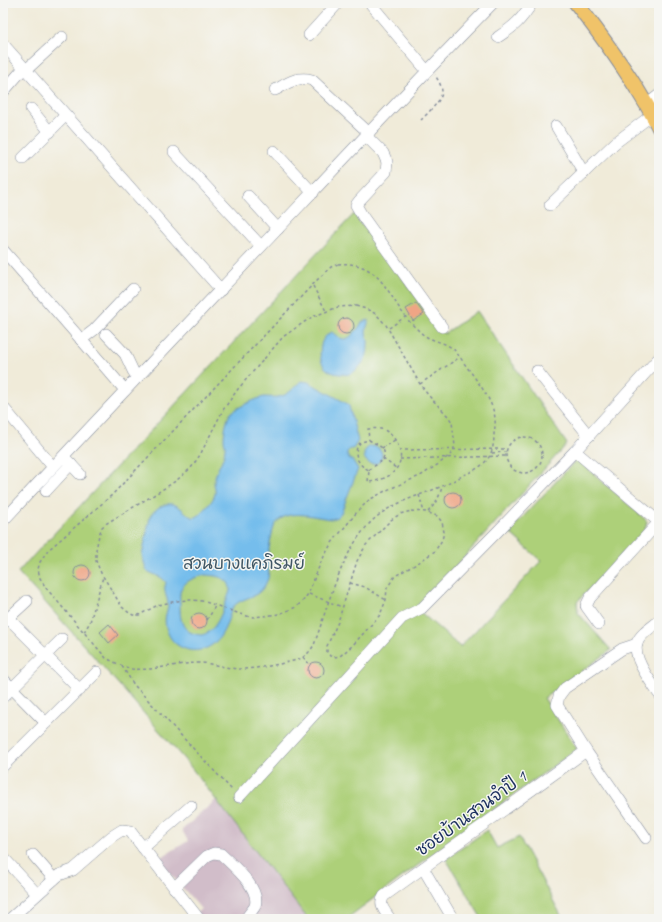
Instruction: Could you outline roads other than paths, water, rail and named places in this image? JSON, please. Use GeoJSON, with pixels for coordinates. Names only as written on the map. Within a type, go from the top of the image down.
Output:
{"type":"FeatureCollection","features":[{"type":"Feature","properties":{"kind":"main road"},"geometry":{"type":"LineString","coordinates":[[576,3],[620,64],[659,128]]}},
{"type":"Feature","properties":{"kind":"street"},"geometry":{"type":"LineString","coordinates":[[309,35],[338,3]]}},
{"type":"Feature","properties":{"kind":"street"},"geometry":{"type":"LineString","coordinates":[[370,3],[430,68]]}},
{"type":"Feature","properties":{"kind":"street"},"geometry":{"type":"LineString","coordinates":[[3,521],[137,377],[493,3]]}},
{"type":"Feature","properties":{"kind":"street"},"geometry":{"type":"LineString","coordinates":[[498,37],[520,21],[532,3]]}},
{"type":"Feature","properties":{"kind":"street"},"geometry":{"type":"LineString","coordinates":[[4,91],[25,69],[62,37]]}},
{"type":"Feature","properties":{"kind":"street"},"geometry":{"type":"LineString","coordinates":[[3,44],[221,290]]}},
{"type":"Feature","properties":{"kind":"street"},"geometry":{"type":"LineString","coordinates":[[275,90],[296,80],[306,78],[312,80],[368,135],[383,153],[386,162],[386,172],[356,205],[442,327]]}},
{"type":"Feature","properties":{"kind":"street"},"geometry":{"type":"LineString","coordinates":[[550,205],[649,110],[659,95]]}},
{"type":"Feature","properties":{"kind":"street"},"geometry":{"type":"LineString","coordinates":[[31,110],[50,132]]}},
{"type":"Feature","properties":{"kind":"street"},"geometry":{"type":"LineString","coordinates":[[23,158],[66,115]]}},
{"type":"Feature","properties":{"kind":"street"},"geometry":{"type":"LineString","coordinates":[[556,126],[584,172]]}},
{"type":"Feature","properties":{"kind":"street"},"geometry":{"type":"LineString","coordinates":[[274,151],[313,193]]}},
{"type":"Feature","properties":{"kind":"street"},"geometry":{"type":"LineString","coordinates":[[174,152],[261,246]]}},
{"type":"Feature","properties":{"kind":"street"},"geometry":{"type":"LineString","coordinates":[[248,196],[278,229]]}},
{"type":"Feature","properties":{"kind":"street"},"geometry":{"type":"LineString","coordinates":[[3,250],[125,390]]}},
{"type":"Feature","properties":{"kind":"street"},"geometry":{"type":"LineString","coordinates":[[81,340],[94,330],[132,289]]}},
{"type":"Feature","properties":{"kind":"street"},"geometry":{"type":"LineString","coordinates":[[106,334],[125,354],[137,377]]}},
{"type":"Feature","properties":{"kind":"street"},"geometry":{"type":"LineString","coordinates":[[239,797],[402,618],[422,608],[575,451],[659,358]]}},
{"type":"Feature","properties":{"kind":"street"},"geometry":{"type":"LineString","coordinates":[[537,371],[589,436]]}},
{"type":"Feature","properties":{"kind":"street"},"geometry":{"type":"LineString","coordinates":[[3,407],[52,467]]}},
{"type":"Feature","properties":{"kind":"street"},"geometry":{"type":"LineString","coordinates":[[575,451],[659,522],[590,598],[586,606],[599,624]]}},
{"type":"Feature","properties":{"kind":"street"},"geometry":{"type":"LineString","coordinates":[[63,456],[80,474]]}},
{"type":"Feature","properties":{"kind":"street"},"geometry":{"type":"LineString","coordinates":[[46,490],[71,464]]}},
{"type":"Feature","properties":{"kind":"street"},"geometry":{"type":"LineString","coordinates":[[27,601],[6,621],[46,656],[80,690]]}},
{"type":"Feature","properties":{"kind":"street"},"geometry":{"type":"LineString","coordinates":[[659,622],[642,636],[637,644],[636,655],[642,668],[659,694]]}},
{"type":"Feature","properties":{"kind":"street"},"geometry":{"type":"LineString","coordinates":[[3,697],[62,639]]}},
{"type":"Feature","properties":{"kind":"street"},"geometry":{"type":"LineString","coordinates":[[637,644],[622,649],[565,688],[559,696],[558,705],[586,751],[646,838]]}},
{"type":"Feature","properties":{"kind":"street"},"geometry":{"type":"LineString","coordinates":[[4,762],[97,672]]}},
{"type":"Feature","properties":{"kind":"street"},"geometry":{"type":"LineString","coordinates":[[3,679],[46,723]]}},
{"type":"Feature","properties":{"kind":"street","name":"ซอยบ้านสวนจำปี 1"},"geometry":{"type":"LineString","coordinates":[[390,919],[381,905],[381,900],[384,896],[586,751]]}},
{"type":"Feature","properties":{"kind":"street"},"geometry":{"type":"LineString","coordinates":[[143,848],[191,806]]}},
{"type":"Feature","properties":{"kind":"street"},"geometry":{"type":"LineString","coordinates":[[10,919],[59,875],[73,870],[105,842],[122,830],[130,832],[199,919]]}},
{"type":"Feature","properties":{"kind":"street"},"geometry":{"type":"LineString","coordinates":[[174,888],[207,856],[214,853],[222,854],[251,885],[256,896],[255,906],[246,919]]}},
{"type":"Feature","properties":{"kind":"street"},"geometry":{"type":"LineString","coordinates":[[33,856],[54,879]]}},
{"type":"Feature","properties":{"kind":"street"},"geometry":{"type":"LineString","coordinates":[[3,857],[37,894]]}},
{"type":"Feature","properties":{"kind":"street"},"geometry":{"type":"LineString","coordinates":[[423,868],[453,919]]}},
{"type":"Feature","properties":{"kind":"water"},"geometry":{"type":"Polygon","coordinates":[[[369,320],[366,332],[368,341],[367,352],[366,357],[360,366],[352,373],[347,374],[334,373],[326,369],[321,361],[320,351],[322,341],[328,334],[332,332],[338,337],[346,339],[357,330],[362,322],[369,320]]]}},
{"type":"Feature","properties":{"kind":"water"},"geometry":{"type":"Polygon","coordinates":[[[301,381],[308,382],[349,406],[358,441],[353,449],[350,449],[347,452],[347,455],[358,469],[341,513],[332,519],[307,515],[293,515],[282,518],[276,523],[269,548],[268,576],[264,587],[256,594],[234,606],[221,635],[213,644],[203,649],[196,650],[183,648],[174,642],[166,629],[165,617],[168,608],[168,601],[165,594],[166,582],[162,578],[147,571],[142,556],[150,517],[158,508],[166,504],[178,506],[190,516],[198,516],[210,503],[215,494],[214,482],[216,473],[225,452],[224,439],[227,421],[231,413],[252,401],[264,397],[278,397],[285,395],[301,381]],[[204,575],[188,582],[183,586],[180,593],[180,612],[183,625],[188,631],[199,635],[206,633],[215,626],[230,591],[230,586],[225,580],[216,576],[204,575]]]}},
{"type":"Feature","properties":{"kind":"water"},"geometry":{"type":"Polygon","coordinates":[[[373,446],[379,449],[382,455],[379,461],[373,464],[367,461],[364,455],[367,449],[373,446]]]}},
{"type":"Feature","properties":{"kind":"park label","name":"สวนบางแคภิรมย์"},"geometry":{"type":"Point","coordinates":[244,563]}}]}
